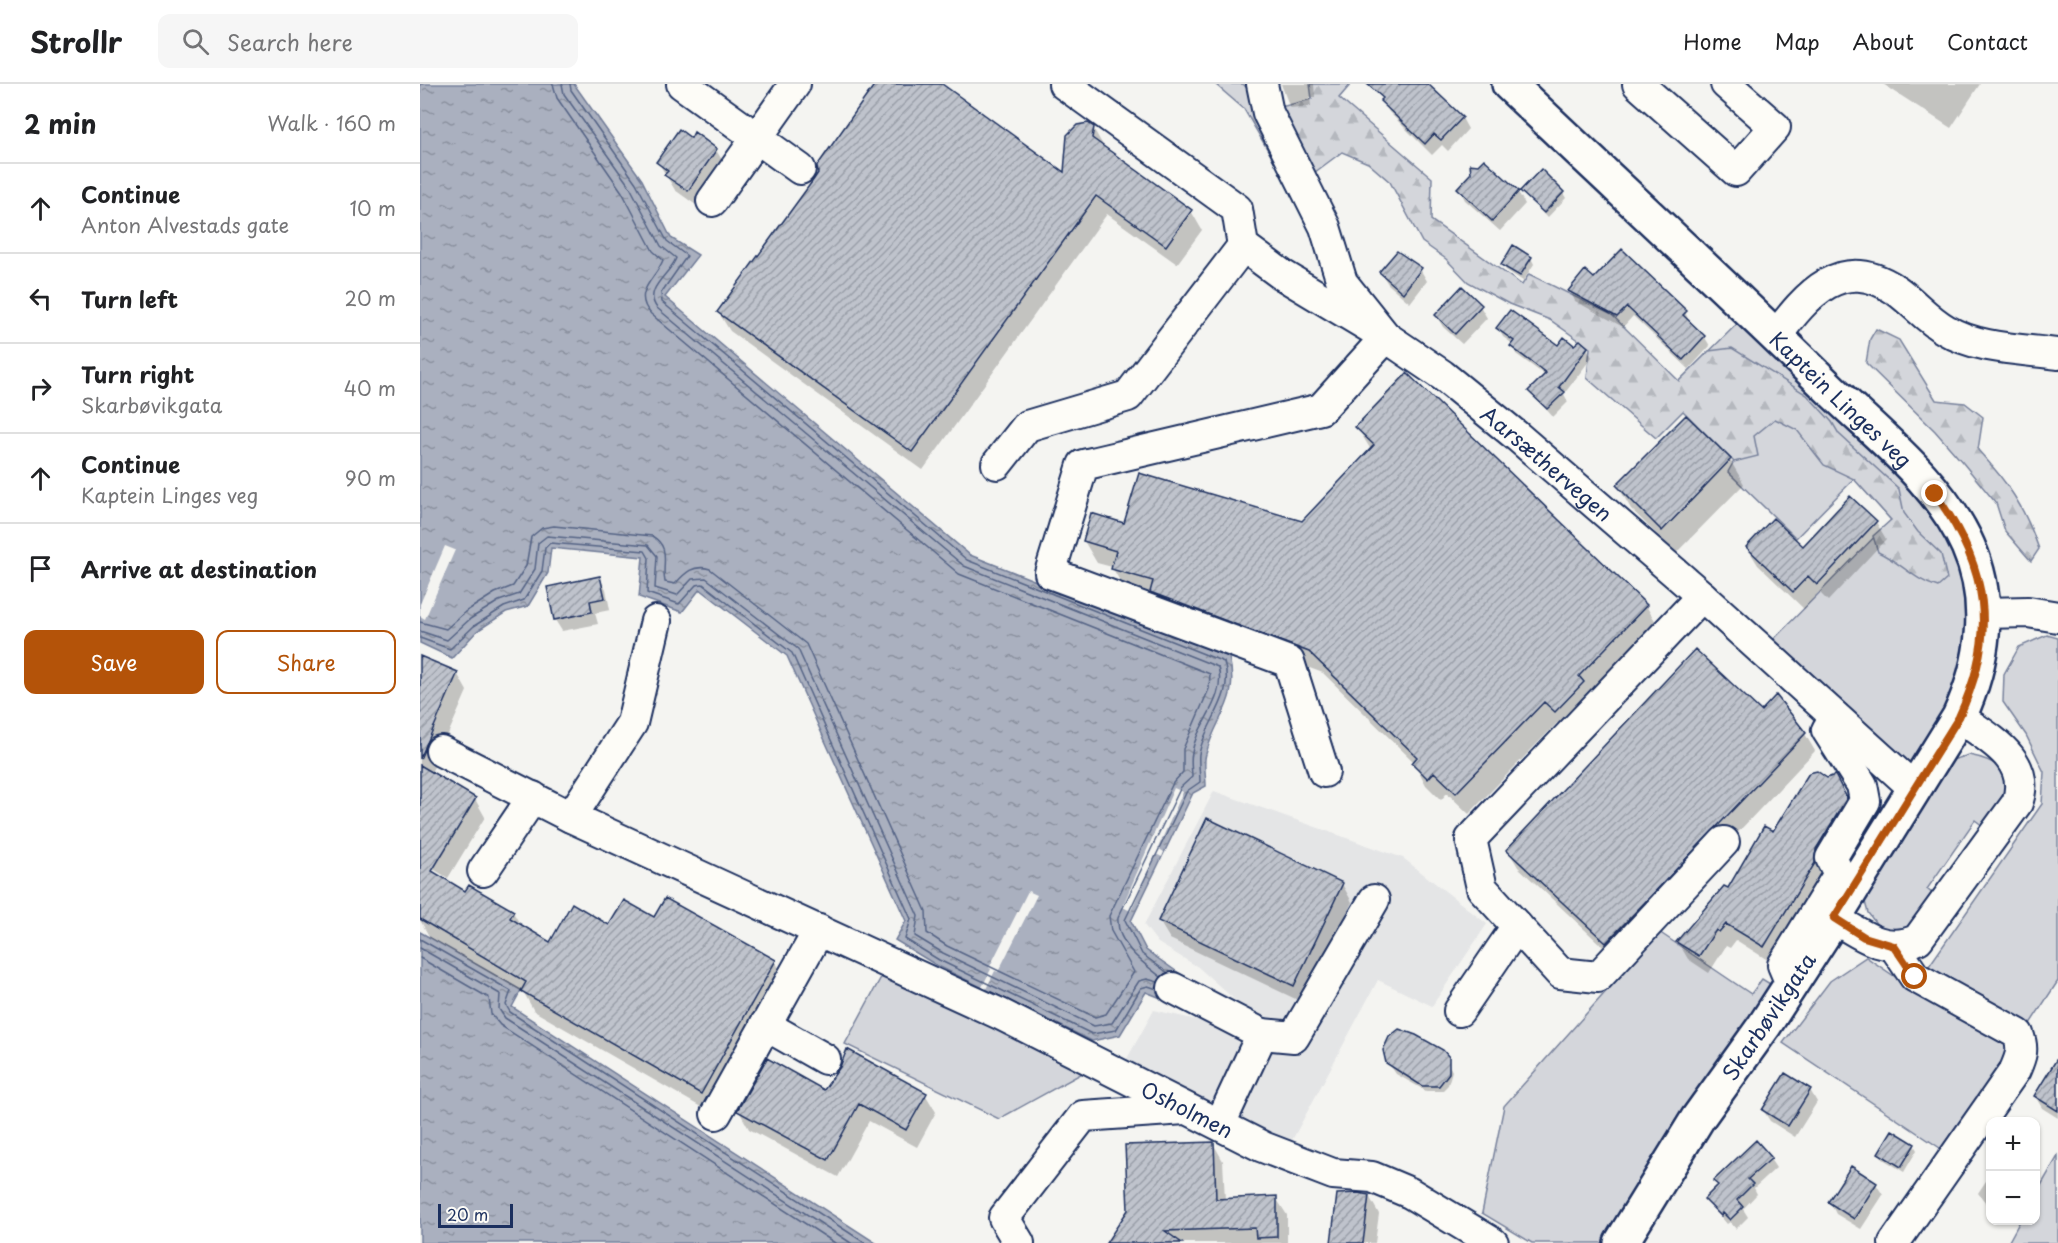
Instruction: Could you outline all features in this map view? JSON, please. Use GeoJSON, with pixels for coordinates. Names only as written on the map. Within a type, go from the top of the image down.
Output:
{"type":"FeatureCollection","features":[{"type":"Feature","properties":{"kind":"main road","name":"Kaptein Linges veg"},"geometry":{"type":"LineString","coordinates":[[1509,84],[1776,336],[1935,494],[1955,521],[1968,546],[1978,574],[1984,613],[1979,661],[1970,693],[1959,717],[1914,788]]}},
{"type":"Feature","properties":{"kind":"main road","name":"Skarbøvikgata"},"geometry":{"type":"LineString","coordinates":[[1621,1243],[1698,1118],[1834,918],[1914,788]]}},
{"type":"Feature","properties":{"kind":"street"},"geometry":{"type":"LineString","coordinates":[[682,84],[800,169]]}},
{"type":"Feature","properties":{"kind":"street"},"geometry":{"type":"LineString","coordinates":[[712,201],[795,84]]}},
{"type":"Feature","properties":{"kind":"street"},"geometry":{"type":"LineString","coordinates":[[1064,84],[1237,209],[1243,246],[1281,274],[1386,337],[1321,409],[1083,465],[1050,573],[1289,662],[1324,772]]}},
{"type":"Feature","properties":{"kind":"street","name":"Aarsæthervegen"},"geometry":{"type":"LineString","coordinates":[[1262,84],[1268,113],[1325,227],[1342,282],[1386,337],[1442,375],[1518,437],[1702,596],[1914,788]]}},
{"type":"Feature","properties":{"kind":"street"},"geometry":{"type":"LineString","coordinates":[[1638,84],[1736,171],[1774,127],[1726,84]]}},
{"type":"Feature","properties":{"kind":"street"},"geometry":{"type":"LineString","coordinates":[[997,464],[1027,426],[1128,396],[1243,246]]}},
{"type":"Feature","properties":{"kind":"street"},"geometry":{"type":"LineString","coordinates":[[1776,336],[1813,291],[1843,277],[1862,276],[1897,291],[1946,330],[1963,338],[2058,354]]}},
{"type":"Feature","properties":{"kind":"street"},"geometry":{"type":"LineString","coordinates":[[1702,596],[1471,839],[1482,888],[1560,973],[1598,976],[1724,842]]}},
{"type":"Feature","properties":{"kind":"street"},"geometry":{"type":"LineString","coordinates":[[1984,613],[2017,611],[2058,617]]}},
{"type":"Feature","properties":{"kind":"street"},"geometry":{"type":"LineString","coordinates":[[571,817],[632,723],[656,621]]}},
{"type":"Feature","properties":{"kind":"street"},"geometry":{"type":"LineString","coordinates":[[1791,984],[1783,965],[1839,874],[1831,858],[1865,801],[1862,785],[1827,730],[1835,717]]}},
{"type":"Feature","properties":{"kind":"street"},"geometry":{"type":"LineString","coordinates":[[1834,918],[1864,937],[1894,946],[1907,945],[1918,939],[2005,822],[2019,796],[2020,774],[2014,761],[2005,750],[1959,717]]}},
{"type":"Feature","properties":{"kind":"street","name":"Osholmen"},"geometry":{"type":"LineString","coordinates":[[441,751],[571,817],[1000,1014],[1185,1109],[1220,1124],[1263,1148],[1333,1174],[1372,1177],[1410,1193],[1493,1243]]}},
{"type":"Feature","properties":{"kind":"street"},"geometry":{"type":"LineString","coordinates":[[483,871],[533,797]]}},
{"type":"Feature","properties":{"kind":"street"},"geometry":{"type":"LineString","coordinates":[[1173,988],[1262,1034],[1294,1037],[1374,900]]}},
{"type":"Feature","properties":{"kind":"street"},"geometry":{"type":"LineString","coordinates":[[1460,1011],[1517,926]]}},
{"type":"Feature","properties":{"kind":"street"},"geometry":{"type":"LineString","coordinates":[[716,1114],[819,930]]}},
{"type":"Feature","properties":{"kind":"street"},"geometry":{"type":"LineString","coordinates":[[1894,946],[1915,977],[2018,1034],[2023,1045],[2022,1055],[2015,1070],[1894,1243]]}},
{"type":"Feature","properties":{"kind":"street"},"geometry":{"type":"LineString","coordinates":[[765,1025],[825,1059]]}},
{"type":"Feature","properties":{"kind":"street"},"geometry":{"type":"LineString","coordinates":[[1220,1124],[1262,1034]]}},
{"type":"Feature","properties":{"kind":"street"},"geometry":{"type":"LineString","coordinates":[[1019,1243],[1004,1218],[1083,1116],[1185,1109]]}},
{"type":"Feature","properties":{"kind":"shaded area"},"geometry":{"type":"Polygon","coordinates":[[[1214,791],[1403,858],[1487,924],[1432,1006],[1378,980],[1290,1144],[1123,1066],[1154,1010],[1218,1025],[1166,1000],[1180,974],[1234,999],[1198,967],[1158,943],[1144,925],[1214,791]]]}},
{"type":"Feature","properties":{"kind":"green space"},"geometry":{"type":"Polygon","coordinates":[[[1215,84],[1243,84],[1257,98],[1277,108],[1312,99],[1310,84],[1351,84],[1339,98],[1432,178],[1431,220],[1522,285],[1529,274],[1612,315],[1679,381],[1709,351],[1732,348],[1807,395],[1832,422],[1839,434],[1899,489],[1904,513],[1918,532],[1941,554],[1947,579],[1938,587],[1929,584],[1878,552],[1873,536],[1891,520],[1854,479],[1824,465],[1797,430],[1775,419],[1754,436],[1758,456],[1734,462],[1683,411],[1656,438],[1587,378],[1590,348],[1550,320],[1509,304],[1468,282],[1446,259],[1422,242],[1390,182],[1368,163],[1342,152],[1291,190],[1244,109],[1215,84]]]}},
{"type":"Feature","properties":{"kind":"green space"},"geometry":{"type":"Polygon","coordinates":[[[1742,319],[1924,494],[1947,526],[1972,613],[1953,708],[1911,770],[1770,643],[1891,520],[1854,479],[1796,538],[1728,472],[1734,461],[1683,410],[1679,381],[1742,319]]]}},
{"type":"Feature","properties":{"kind":"green space"},"geometry":{"type":"Polygon","coordinates":[[[1876,329],[1899,340],[1936,400],[1965,403],[1983,417],[1978,450],[2007,484],[2021,507],[2039,549],[2031,561],[2005,531],[1996,503],[1963,463],[1935,431],[1866,363],[1870,339],[1876,329]]]}},
{"type":"Feature","properties":{"kind":"green space"},"geometry":{"type":"Polygon","coordinates":[[[2047,635],[2058,638],[2058,981],[1946,1152],[1783,1043],[1830,981],[1866,957],[1913,989],[2042,804],[2044,772],[2026,735],[2003,702],[2004,674],[2019,647],[2047,635]]]}},
{"type":"Feature","properties":{"kind":"green space"},"geometry":{"type":"Polygon","coordinates":[[[1969,755],[1994,763],[2007,774],[2012,789],[2008,803],[1987,829],[1975,820],[1927,889],[1938,898],[1908,931],[1881,930],[1868,913],[1862,891],[1937,771],[1952,760],[1969,755]]]}},
{"type":"Feature","properties":{"kind":"green space"},"geometry":{"type":"Polygon","coordinates":[[[1659,932],[1751,994],[1762,979],[1775,987],[1605,1243],[1532,1243],[1482,1213],[1504,1106],[1659,932]]]}},
{"type":"Feature","properties":{"kind":"green space"},"geometry":{"type":"Polygon","coordinates":[[[885,970],[1088,1070],[999,1119],[845,1044],[885,970]]]}},
{"type":"Feature","properties":{"kind":"green space"},"geometry":{"type":"Polygon","coordinates":[[[2058,1156],[2058,1243],[2008,1243],[2018,1225],[2040,1225],[2040,1187],[2058,1156]]]}},
{"type":"Feature","properties":{"kind":"water"},"geometry":{"type":"Polygon","coordinates":[[[420,84],[574,84],[642,180],[671,238],[698,255],[665,297],[970,555],[1229,657],[1232,672],[1231,686],[1225,708],[1206,754],[1206,786],[1193,793],[1131,921],[1146,950],[1180,974],[1166,1000],[1146,992],[1120,1035],[1092,1041],[936,965],[895,940],[906,921],[787,656],[700,589],[682,612],[639,597],[643,557],[551,548],[548,573],[528,606],[506,612],[477,631],[452,658],[420,643],[420,84]]]}},
{"type":"Feature","properties":{"kind":"water"},"geometry":{"type":"Polygon","coordinates":[[[420,932],[521,990],[512,1007],[876,1243],[420,1243],[420,932]]]}},
{"type":"Feature","properties":{"kind":"pier"},"geometry":{"type":"Polygon","coordinates":[[[445,546],[455,550],[425,619],[420,616],[420,604],[445,546]]]}},
{"type":"Feature","properties":{"kind":"pier"},"geometry":{"type":"Polygon","coordinates":[[[1174,788],[1183,792],[1158,848],[1164,852],[1162,857],[1156,854],[1131,911],[1122,907],[1174,788]]]}},
{"type":"Feature","properties":{"kind":"pier"},"geometry":{"type":"Polygon","coordinates":[[[1028,891],[1037,895],[998,972],[995,971],[986,989],[982,987],[991,969],[989,968],[1028,891]]]}},
{"type":"Feature","properties":{"kind":"building"},"geometry":{"type":"Polygon","coordinates":[[[875,84],[942,84],[1064,172],[1067,135],[1077,125],[1088,123],[1094,127],[1092,138],[1192,210],[1166,246],[1096,196],[912,452],[717,312],[814,179],[818,173],[817,166],[875,84]]]}},
{"type":"Feature","properties":{"kind":"building"},"geometry":{"type":"Polygon","coordinates":[[[1367,84],[1428,84],[1463,117],[1441,140],[1434,134],[1425,144],[1380,101],[1383,98],[1367,84]]]}},
{"type":"Feature","properties":{"kind":"building"},"geometry":{"type":"Polygon","coordinates":[[[679,129],[691,138],[694,132],[717,149],[688,191],[664,175],[668,171],[656,162],[679,129]]]}},
{"type":"Feature","properties":{"kind":"building"},"geometry":{"type":"Polygon","coordinates":[[[1484,159],[1519,191],[1492,221],[1457,188],[1471,173],[1470,164],[1478,165],[1484,159]]]}},
{"type":"Feature","properties":{"kind":"building"},"geometry":{"type":"Polygon","coordinates":[[[1541,169],[1564,192],[1544,213],[1520,191],[1541,169]]]}},
{"type":"Feature","properties":{"kind":"building"},"geometry":{"type":"Polygon","coordinates":[[[1513,245],[1532,257],[1520,276],[1501,265],[1513,245]]]}},
{"type":"Feature","properties":{"kind":"building"},"geometry":{"type":"Polygon","coordinates":[[[1622,249],[1687,311],[1683,315],[1705,336],[1683,360],[1627,307],[1617,317],[1568,291],[1585,270],[1594,278],[1622,249]]]}},
{"type":"Feature","properties":{"kind":"building"},"geometry":{"type":"Polygon","coordinates":[[[1397,251],[1422,268],[1403,293],[1379,272],[1397,251]]]}},
{"type":"Feature","properties":{"kind":"building"},"geometry":{"type":"Polygon","coordinates":[[[1462,286],[1482,305],[1455,334],[1435,315],[1462,286]]]}},
{"type":"Feature","properties":{"kind":"building"},"geometry":{"type":"Polygon","coordinates":[[[1510,310],[1558,345],[1564,337],[1574,345],[1580,340],[1588,347],[1559,387],[1565,392],[1547,409],[1528,391],[1546,373],[1510,346],[1514,341],[1496,328],[1510,310]]]}},
{"type":"Feature","properties":{"kind":"building"},"geometry":{"type":"Polygon","coordinates":[[[1407,373],[1647,605],[1579,676],[1584,682],[1555,712],[1544,702],[1456,793],[1434,772],[1428,779],[1412,763],[1417,757],[1309,652],[1150,592],[1153,581],[1111,569],[1116,551],[1083,541],[1091,513],[1124,523],[1139,473],[1302,521],[1374,445],[1355,427],[1407,373]]]}},
{"type":"Feature","properties":{"kind":"building"},"geometry":{"type":"Polygon","coordinates":[[[1686,415],[1731,459],[1662,531],[1616,485],[1686,415]]]}},
{"type":"Feature","properties":{"kind":"building"},"geometry":{"type":"Polygon","coordinates":[[[1850,496],[1877,521],[1817,585],[1808,576],[1793,592],[1746,547],[1773,518],[1803,546],[1850,496]]]}},
{"type":"Feature","properties":{"kind":"building"},"geometry":{"type":"Polygon","coordinates":[[[600,576],[605,598],[590,601],[592,612],[554,620],[547,587],[600,576]]]}},
{"type":"Feature","properties":{"kind":"building"},"geometry":{"type":"Polygon","coordinates":[[[1695,649],[1761,711],[1776,695],[1806,733],[1606,943],[1506,850],[1695,649]]]}},
{"type":"Feature","properties":{"kind":"building"},"geometry":{"type":"Polygon","coordinates":[[[420,656],[458,672],[420,759],[420,656]]]}},
{"type":"Feature","properties":{"kind":"building"},"geometry":{"type":"Polygon","coordinates":[[[420,765],[476,798],[432,871],[465,891],[469,885],[514,911],[510,918],[550,942],[572,903],[609,925],[624,900],[654,917],[665,898],[776,960],[701,1094],[521,991],[526,982],[420,919],[420,765]]]}},
{"type":"Feature","properties":{"kind":"building"},"geometry":{"type":"Polygon","coordinates":[[[1817,771],[1827,778],[1835,775],[1847,798],[1816,849],[1815,863],[1764,947],[1726,924],[1719,932],[1716,930],[1699,956],[1676,942],[1724,886],[1728,888],[1764,826],[1773,831],[1809,773],[1817,771]]]}},
{"type":"Feature","properties":{"kind":"building"},"geometry":{"type":"Polygon","coordinates":[[[1207,818],[1343,883],[1294,986],[1158,921],[1207,818]]]}},
{"type":"Feature","properties":{"kind":"building"},"geometry":{"type":"Polygon","coordinates":[[[1399,1029],[1416,1035],[1443,1050],[1449,1057],[1449,1073],[1439,1086],[1422,1086],[1386,1063],[1383,1050],[1389,1037],[1399,1029]]]}},
{"type":"Feature","properties":{"kind":"building"},"geometry":{"type":"Polygon","coordinates":[[[847,1049],[927,1093],[906,1130],[859,1104],[828,1160],[737,1111],[767,1058],[824,1090],[840,1067],[847,1049]]]}},
{"type":"Feature","properties":{"kind":"building"},"geometry":{"type":"Polygon","coordinates":[[[2058,1057],[2058,1111],[2034,1096],[2058,1057]]]}},
{"type":"Feature","properties":{"kind":"building"},"geometry":{"type":"Polygon","coordinates":[[[1785,1073],[1811,1089],[1788,1126],[1762,1110],[1785,1073]]]}},
{"type":"Feature","properties":{"kind":"building"},"geometry":{"type":"Polygon","coordinates":[[[1892,1130],[1915,1144],[1901,1167],[1878,1153],[1892,1130]]]}},
{"type":"Feature","properties":{"kind":"building"},"geometry":{"type":"Polygon","coordinates":[[[1756,1140],[1772,1158],[1748,1179],[1753,1184],[1737,1200],[1743,1207],[1730,1220],[1723,1213],[1721,1216],[1704,1199],[1718,1185],[1713,1181],[1756,1140]]]}},
{"type":"Feature","properties":{"kind":"building"},"geometry":{"type":"Polygon","coordinates":[[[1214,1142],[1216,1199],[1277,1196],[1277,1237],[1256,1238],[1255,1228],[1165,1231],[1182,1243],[1106,1243],[1128,1210],[1125,1145],[1214,1142]]]}},
{"type":"Feature","properties":{"kind":"building"},"geometry":{"type":"Polygon","coordinates":[[[1851,1166],[1877,1183],[1854,1219],[1828,1202],[1851,1166]]]}},
{"type":"Feature","properties":{"kind":"building"},"geometry":{"type":"Polygon","coordinates":[[[1337,1194],[1369,1195],[1363,1243],[1331,1243],[1337,1194]]]}},
{"type":"Feature","properties":{"kind":"route"},"geometry":{"type":"LineString","coordinates":[[1915,977],[1894,946],[1864,937],[1834,918],[1959,717],[1970,693],[1979,661],[1984,613],[1978,574],[1968,546],[1955,521],[1935,494]]}}]}
